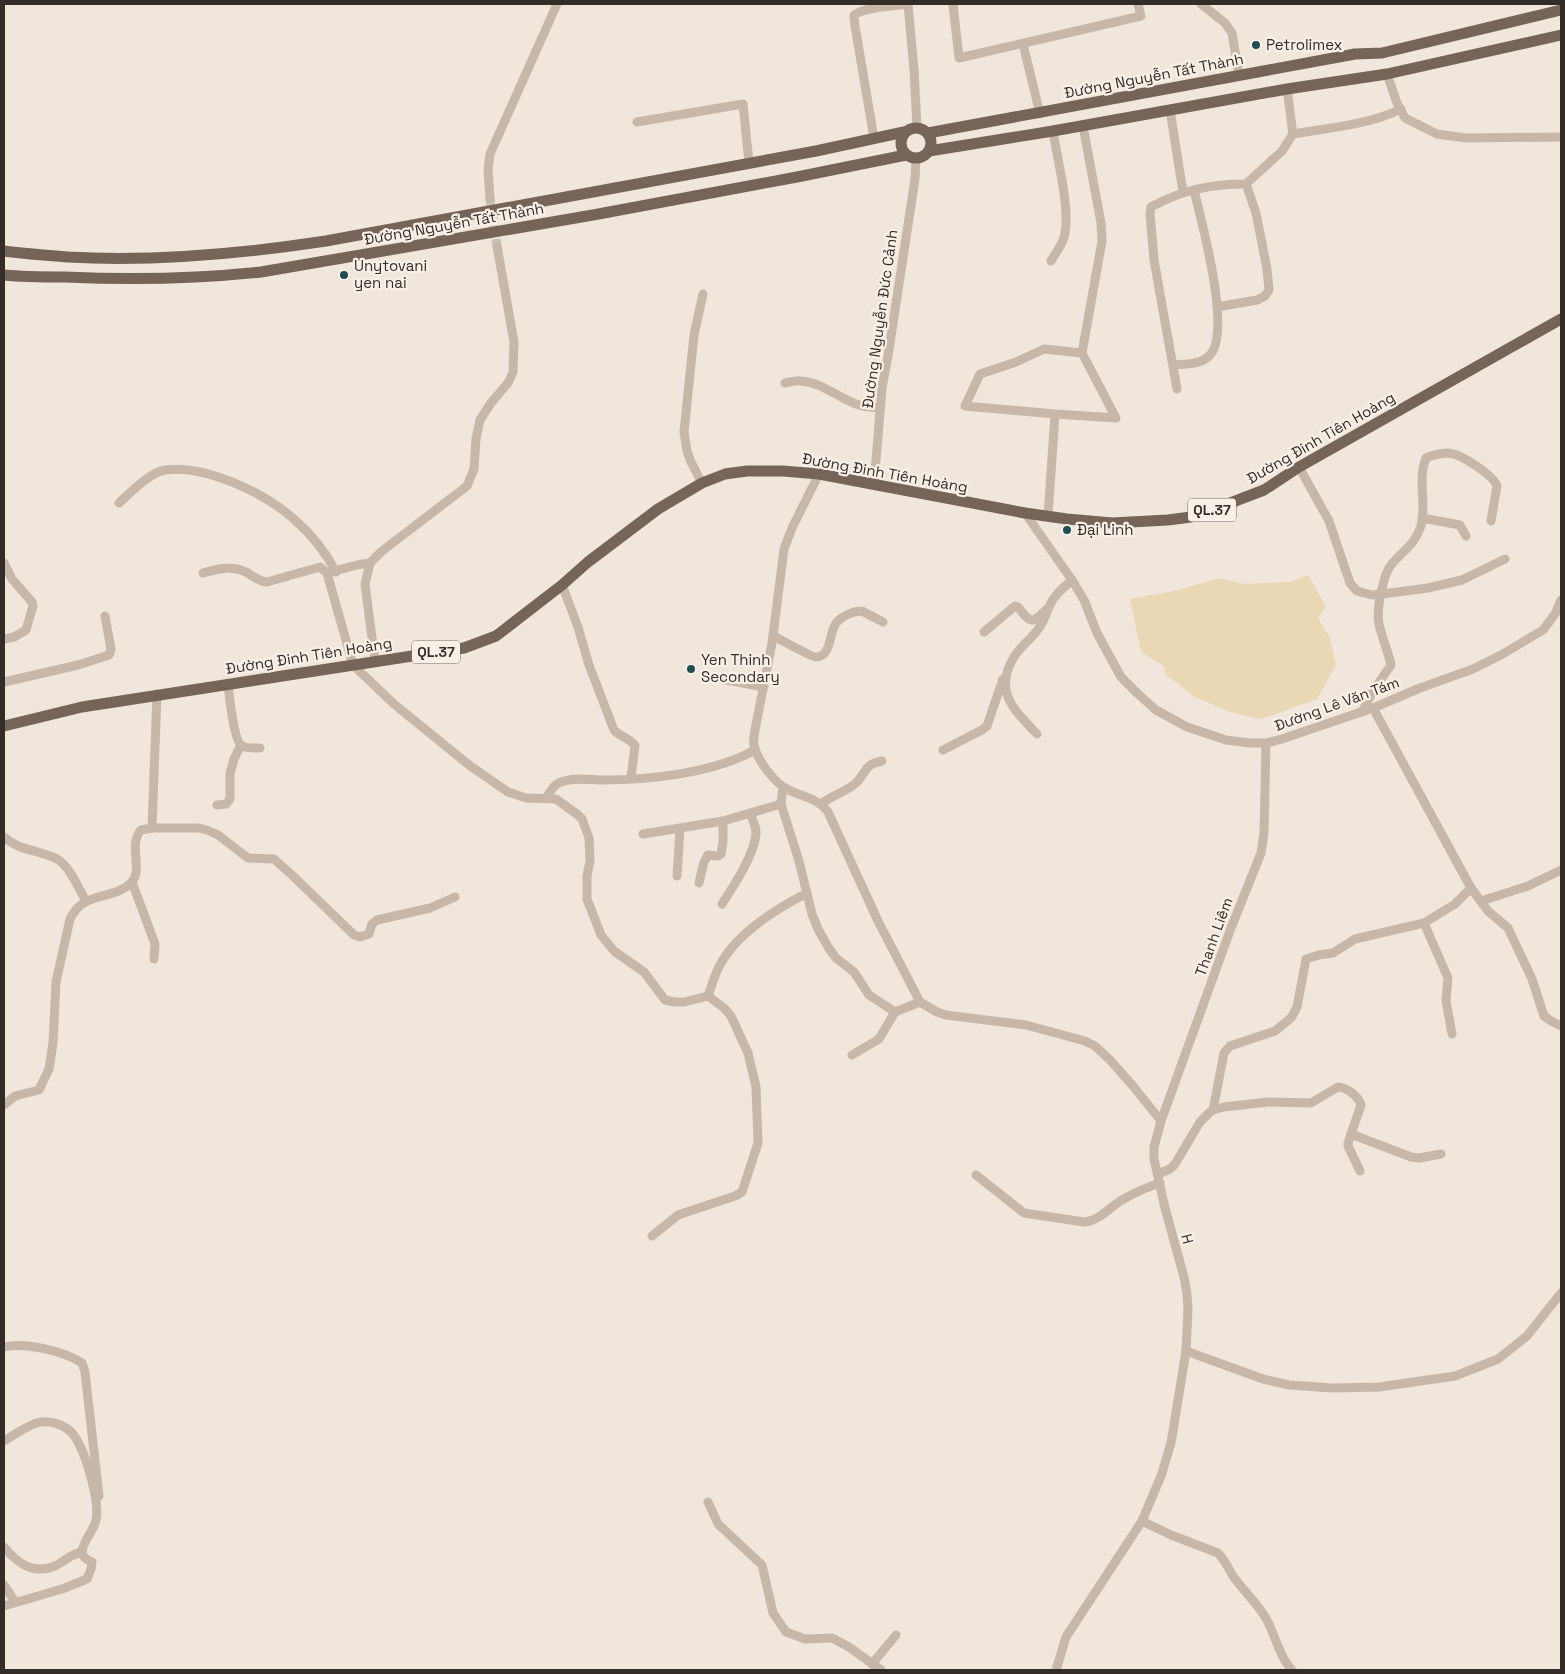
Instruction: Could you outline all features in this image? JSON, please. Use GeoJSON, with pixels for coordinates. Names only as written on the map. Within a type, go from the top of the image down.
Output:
{"type":"FeatureCollection","features":[{"type":"Feature","properties":{"kind":"main road","name":"Đường Nguyễn Tất Thành"},"geometry":{"type":"LineString","coordinates":[[928,133],[1040,114],[1355,54],[1382,52],[1561,10]]}},
{"type":"Feature","properties":{"kind":"main road"},"geometry":{"type":"LineString","coordinates":[[929,151],[1053,132],[1287,89],[1387,74],[1561,34]]}},
{"type":"Feature","properties":{"kind":"main road"},"geometry":{"type":"LineString","coordinates":[[1382,52],[1387,74]]}},
{"type":"Feature","properties":{"kind":"main road"},"geometry":{"type":"LineString","coordinates":[[1239,75],[1242,97]]}},
{"type":"Feature","properties":{"kind":"main road"},"geometry":{"type":"LineString","coordinates":[[916,127],[928,133],[931,145],[929,151],[924,156],[911,156],[902,150],[900,143],[904,132],[916,127]]}},
{"type":"Feature","properties":{"kind":"main road","name":"Đường Nguyễn Tất Thành"},"geometry":{"type":"LineString","coordinates":[[4,251],[22,254],[95,258],[149,258],[246,252],[326,241],[750,163],[904,132]]}},
{"type":"Feature","properties":{"kind":"main road","name":"Đường Nguyễn Tất Thành"},"geometry":{"type":"LineString","coordinates":[[4,275],[112,279],[193,277],[261,272],[593,215],[911,156]]}},
{"type":"Feature","properties":{"kind":"main road"},"geometry":{"type":"LineString","coordinates":[[588,193],[593,215]]}},
{"type":"Feature","properties":{"kind":"main road"},"geometry":{"type":"LineString","coordinates":[[326,241],[328,260]]}},
{"type":"Feature","properties":{"kind":"main road","name":"Đường Đinh Tiên Hoàng"},"geometry":{"type":"LineString","coordinates":[[4,726],[82,707],[464,648],[480,643],[496,636],[658,509],[684,492],[725,474],[747,471],[783,471],[819,474],[1024,513],[1112,523],[1191,517],[1236,502],[1264,490],[1299,467],[1561,319]]}},
{"type":"Feature","properties":{"kind":"street"},"geometry":{"type":"LineString","coordinates":[[490,199],[488,169],[490,154],[557,4]]}},
{"type":"Feature","properties":{"kind":"street"},"geometry":{"type":"LineString","coordinates":[[874,138],[855,26],[854,16],[858,12],[908,4],[914,70],[916,127]]}},
{"type":"Feature","properties":{"kind":"street"},"geometry":{"type":"LineString","coordinates":[[953,4],[959,58],[1141,16],[1138,4]]}},
{"type":"Feature","properties":{"kind":"street"},"geometry":{"type":"LineString","coordinates":[[1201,4],[1224,23],[1232,33],[1239,75]]}},
{"type":"Feature","properties":{"kind":"street"},"geometry":{"type":"LineString","coordinates":[[1023,44],[1040,114]]}},
{"type":"Feature","properties":{"kind":"street"},"geometry":{"type":"LineString","coordinates":[[1387,74],[1405,118],[1437,134],[1466,138],[1561,137]]}},
{"type":"Feature","properties":{"kind":"street"},"geometry":{"type":"LineString","coordinates":[[1177,389],[1154,260],[1151,207],[1183,192],[1222,184],[1246,184],[1282,151],[1292,134],[1287,89]]}},
{"type":"Feature","properties":{"kind":"street"},"geometry":{"type":"LineString","coordinates":[[637,122],[743,104],[750,163]]}},
{"type":"Feature","properties":{"kind":"street"},"geometry":{"type":"LineString","coordinates":[[1292,134],[1348,125],[1393,113],[1401,109]]}},
{"type":"Feature","properties":{"kind":"street"},"geometry":{"type":"LineString","coordinates":[[1170,110],[1183,192]]}},
{"type":"Feature","properties":{"kind":"street"},"geometry":{"type":"LineString","coordinates":[[1082,353],[1044,349],[1016,362],[980,374],[965,406],[1116,418],[1082,353],[1102,241],[1101,223],[1083,126]]}},
{"type":"Feature","properties":{"kind":"street"},"geometry":{"type":"LineString","coordinates":[[1051,261],[1066,232],[1066,210],[1053,132]]}},
{"type":"Feature","properties":{"kind":"street","name":"Đường Nguyễn Đức Cảnh"},"geometry":{"type":"LineString","coordinates":[[874,484],[880,407],[915,179],[911,156]]}},
{"type":"Feature","properties":{"kind":"street"},"geometry":{"type":"LineString","coordinates":[[1217,307],[1258,300],[1265,296],[1269,290],[1267,269],[1256,213],[1246,184]]}},
{"type":"Feature","properties":{"kind":"street"},"geometry":{"type":"LineString","coordinates":[[1173,365],[1198,362],[1209,356],[1213,351],[1216,339],[1217,307],[1215,278],[1194,190]]}},
{"type":"Feature","properties":{"kind":"street"},"geometry":{"type":"LineString","coordinates":[[375,661],[365,584],[370,563],[382,551],[467,486],[472,476],[480,420],[490,403],[508,383],[514,368],[514,342],[497,246]]}},
{"type":"Feature","properties":{"kind":"street"},"geometry":{"type":"LineString","coordinates":[[702,483],[691,462],[684,432],[694,334],[703,294]]}},
{"type":"Feature","properties":{"kind":"street"},"geometry":{"type":"LineString","coordinates":[[785,383],[799,380],[810,382],[856,405],[872,408],[880,407]]}},
{"type":"Feature","properties":{"kind":"street"},"geometry":{"type":"LineString","coordinates":[[1048,516],[1055,414]]}},
{"type":"Feature","properties":{"kind":"street"},"geometry":{"type":"LineString","coordinates":[[1362,712],[1391,664],[1379,624],[1382,594],[1387,573],[1410,546],[1420,527],[1422,518],[1422,469],[1426,458],[1450,453],[1458,455],[1490,476],[1497,484],[1491,522]]}},
{"type":"Feature","properties":{"kind":"street"},"geometry":{"type":"LineString","coordinates":[[1299,467],[1329,521],[1352,586],[1357,591],[1382,594],[1428,588],[1462,580],[1505,560]]}},
{"type":"Feature","properties":{"kind":"street"},"geometry":{"type":"LineString","coordinates":[[119,503],[156,473],[164,470],[182,470],[218,476],[233,482],[277,505],[297,521],[328,556],[353,665],[394,704],[477,770],[508,792],[531,799],[556,799],[582,819],[589,838],[590,861],[587,876],[587,899],[597,928],[609,946],[644,972],[665,1000],[684,1002],[708,996]]}},
{"type":"Feature","properties":{"kind":"street"},"geometry":{"type":"LineString","coordinates":[[819,474],[792,528],[784,549],[773,636],[755,730],[755,750],[772,778],[782,787],[821,804],[828,812],[878,921],[920,1002],[946,1015],[1026,1025],[1085,1041],[1095,1046],[1122,1073],[1161,1121]]}},
{"type":"Feature","properties":{"kind":"street","name":"Đường Lê Văn Tám"},"geometry":{"type":"LineString","coordinates":[[1024,513],[1084,600],[1096,633],[1121,677],[1156,710],[1187,727],[1226,740],[1266,743],[1282,739],[1374,708],[1420,688],[1473,669],[1543,630],[1561,600]]}},
{"type":"Feature","properties":{"kind":"street"},"geometry":{"type":"LineString","coordinates":[[1422,518],[1460,525],[1466,536]]}},
{"type":"Feature","properties":{"kind":"street"},"geometry":{"type":"LineString","coordinates":[[4,563],[12,579],[30,598],[33,606],[26,630],[14,637],[4,639]]}},
{"type":"Feature","properties":{"kind":"street"},"geometry":{"type":"LineString","coordinates":[[203,573],[228,567],[245,572],[260,581],[267,582],[320,567],[331,572],[370,563]]}},
{"type":"Feature","properties":{"kind":"street"},"geometry":{"type":"LineString","coordinates":[[943,750],[987,726],[1004,676],[1014,657],[1040,627],[1054,597],[1072,580]]}},
{"type":"Feature","properties":{"kind":"street"},"geometry":{"type":"LineString","coordinates":[[562,585],[578,627],[589,666],[614,730],[620,736],[630,740],[635,746],[631,778]]}},
{"type":"Feature","properties":{"kind":"street"},"geometry":{"type":"LineString","coordinates":[[984,632],[1015,606],[1030,620],[1034,620],[1049,607]]}},
{"type":"Feature","properties":{"kind":"street"},"geometry":{"type":"LineString","coordinates":[[773,636],[816,657],[821,656],[827,649],[835,625],[850,613],[862,610],[883,622]]}},
{"type":"Feature","properties":{"kind":"street"},"geometry":{"type":"LineString","coordinates":[[4,682],[78,665],[109,655],[112,649],[105,616]]}},
{"type":"Feature","properties":{"kind":"street"},"geometry":{"type":"LineString","coordinates":[[1007,672],[1005,686],[1010,702],[1015,711],[1037,734]]}},
{"type":"Feature","properties":{"kind":"street"},"geometry":{"type":"LineString","coordinates":[[721,679],[764,687]]}},
{"type":"Feature","properties":{"kind":"street"},"geometry":{"type":"LineString","coordinates":[[228,684],[238,742],[244,747],[260,748]]}},
{"type":"Feature","properties":{"kind":"street"},"geometry":{"type":"LineString","coordinates":[[152,828],[157,694]]}},
{"type":"Feature","properties":{"kind":"street"},"geometry":{"type":"LineString","coordinates":[[1374,708],[1471,888],[1488,911],[1508,928],[1532,979],[1544,1016],[1561,1026]]}},
{"type":"Feature","properties":{"kind":"street","name":"Thanh Liêm"},"geometry":{"type":"LineString","coordinates":[[1156,1135],[1231,928],[1261,853],[1264,832],[1266,743]]}},
{"type":"Feature","properties":{"kind":"street"},"geometry":{"type":"LineString","coordinates":[[218,805],[226,804],[230,799],[230,774],[234,759],[241,745]]}},
{"type":"Feature","properties":{"kind":"street"},"geometry":{"type":"LineString","coordinates":[[546,798],[560,782],[689,772],[729,762],[755,750]]}},
{"type":"Feature","properties":{"kind":"street"},"geometry":{"type":"LineString","coordinates":[[821,804],[858,781],[868,766],[882,761]]}},
{"type":"Feature","properties":{"kind":"street"},"geometry":{"type":"LineString","coordinates":[[782,787],[781,804],[800,861],[812,914],[828,947],[836,958],[854,972],[869,995],[895,1012]]}},
{"type":"Feature","properties":{"kind":"street"},"geometry":{"type":"LineString","coordinates":[[643,834],[723,821],[781,804]]}},
{"type":"Feature","properties":{"kind":"street"},"geometry":{"type":"LineString","coordinates":[[722,904],[735,883],[753,844],[756,832],[750,814]]}},
{"type":"Feature","properties":{"kind":"street"},"geometry":{"type":"LineString","coordinates":[[699,884],[704,862],[708,854],[718,856],[721,854],[723,821]]}},
{"type":"Feature","properties":{"kind":"street"},"geometry":{"type":"LineString","coordinates":[[4,1105],[15,1096],[39,1090],[47,1074],[53,1043],[56,982],[73,911],[86,901],[118,890],[132,882],[136,867],[136,837],[141,830],[152,828],[199,828],[218,835],[248,858],[274,859],[354,935],[360,937],[369,934],[372,924],[377,920],[430,908],[455,897]]}},
{"type":"Feature","properties":{"kind":"street"},"geometry":{"type":"LineString","coordinates":[[677,876],[680,829]]}},
{"type":"Feature","properties":{"kind":"street"},"geometry":{"type":"LineString","coordinates":[[4,837],[20,848],[59,860],[67,868],[86,901]]}},
{"type":"Feature","properties":{"kind":"street"},"geometry":{"type":"LineString","coordinates":[[1481,901],[1528,886],[1561,870]]}},
{"type":"Feature","properties":{"kind":"street"},"geometry":{"type":"LineString","coordinates":[[132,882],[155,944],[154,959]]}},
{"type":"Feature","properties":{"kind":"street"},"geometry":{"type":"LineString","coordinates":[[1213,1110],[1224,1053],[1230,1046],[1275,1031],[1291,1018],[1297,1007],[1306,959],[1333,953],[1355,939],[1424,923],[1455,904],[1471,888]]}},
{"type":"Feature","properties":{"kind":"street"},"geometry":{"type":"LineString","coordinates":[[708,996],[720,964],[734,946],[761,920],[806,893]]}},
{"type":"Feature","properties":{"kind":"street"},"geometry":{"type":"LineString","coordinates":[[1424,923],[1448,978],[1446,1001],[1452,1034]]}},
{"type":"Feature","properties":{"kind":"street"},"geometry":{"type":"LineString","coordinates":[[652,1236],[678,1215],[742,1192],[758,1143],[756,1087],[748,1053],[731,1016],[708,996]]}},
{"type":"Feature","properties":{"kind":"street"},"geometry":{"type":"LineString","coordinates":[[852,1055],[879,1039],[895,1012],[920,1002]]}},
{"type":"Feature","properties":{"kind":"street"},"geometry":{"type":"LineString","coordinates":[[976,1175],[1024,1213],[1084,1222],[1092,1220],[1121,1200],[1144,1188],[1176,1164],[1200,1122],[1213,1110],[1268,1102],[1311,1103],[1338,1087],[1343,1088],[1357,1098],[1362,1105],[1348,1146],[1360,1171]]}},
{"type":"Feature","properties":{"kind":"street"},"geometry":{"type":"LineString","coordinates":[[1351,1134],[1411,1157],[1419,1158],[1441,1154]]}},
{"type":"Feature","properties":{"kind":"street","name":"H"},"geometry":{"type":"LineString","coordinates":[[1058,1670],[1066,1637],[1142,1521],[1171,1443],[1186,1351],[1187,1294],[1154,1159],[1156,1135]]}},
{"type":"Feature","properties":{"kind":"street"},"geometry":{"type":"LineString","coordinates":[[1186,1351],[1263,1379],[1289,1385],[1332,1388],[1379,1388],[1455,1376],[1498,1359],[1527,1336],[1561,1293]]}},
{"type":"Feature","properties":{"kind":"street"},"geometry":{"type":"LineString","coordinates":[[4,1348],[21,1345],[30,1346],[73,1357],[82,1363],[85,1372],[99,1488],[99,1506],[92,1531],[86,1539],[82,1552],[85,1558],[92,1562],[87,1579],[62,1589],[4,1606]]}},
{"type":"Feature","properties":{"kind":"street"},"geometry":{"type":"LineString","coordinates":[[4,1441],[39,1422],[54,1423],[63,1426],[71,1432],[79,1444],[88,1467],[96,1516]]}},
{"type":"Feature","properties":{"kind":"street"},"geometry":{"type":"LineString","coordinates":[[708,1502],[718,1524],[762,1565],[773,1613],[786,1632],[805,1640],[832,1638],[849,1647],[881,1670]]}},
{"type":"Feature","properties":{"kind":"street"},"geometry":{"type":"LineString","coordinates":[[1142,1521],[1171,1535],[1218,1553],[1238,1582],[1259,1606],[1282,1656],[1292,1670]]}},
{"type":"Feature","properties":{"kind":"street"},"geometry":{"type":"LineString","coordinates":[[4,1547],[23,1565],[34,1569],[55,1566],[72,1554],[82,1552]]}},
{"type":"Feature","properties":{"kind":"street"},"geometry":{"type":"LineString","coordinates":[[4,1585],[15,1602]]}},
{"type":"Feature","properties":{"kind":"street"},"geometry":{"type":"LineString","coordinates":[[872,1664],[896,1635]]}},
{"type":"Feature","properties":{"kind":"sand"},"geometry":{"type":"Polygon","coordinates":[[[1308,575],[1326,607],[1318,618],[1330,638],[1336,665],[1317,699],[1262,719],[1233,713],[1195,697],[1164,673],[1165,667],[1141,652],[1130,599],[1174,591],[1219,578],[1244,584],[1290,582],[1308,575]]]}},
{"type":"Feature","properties":{"kind":"tunnel"},"geometry":{"type":"LineString","coordinates":[[490,199],[497,246]]}},
{"type":"Feature","properties":{"kind":"place","name":"Petrolimex"},"geometry":{"type":"Point","coordinates":[1256,45]}},
{"type":"Feature","properties":{"kind":"place","name":"Unytovani yen nai"},"geometry":{"type":"Point","coordinates":[344,275]}},
{"type":"Feature","properties":{"kind":"place","name":"Đại Linh"},"geometry":{"type":"Point","coordinates":[1067,530]}},
{"type":"Feature","properties":{"kind":"place","name":"Yen Thinh Secondary"},"geometry":{"type":"Point","coordinates":[691,669]}}]}
